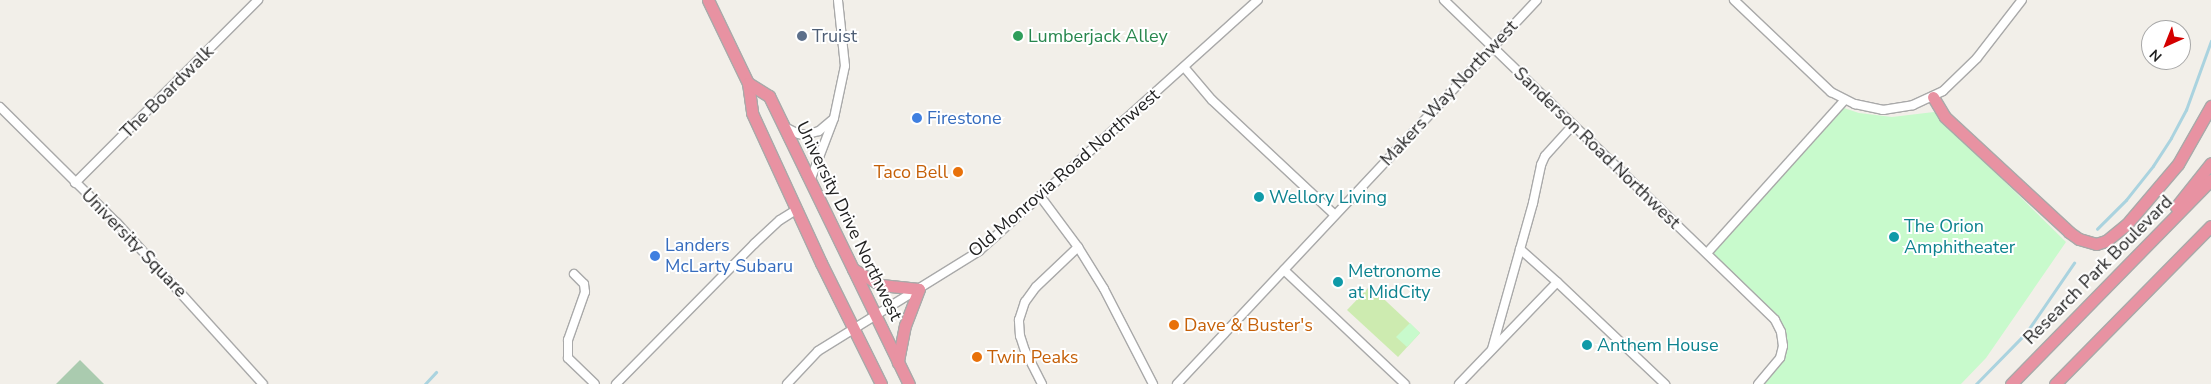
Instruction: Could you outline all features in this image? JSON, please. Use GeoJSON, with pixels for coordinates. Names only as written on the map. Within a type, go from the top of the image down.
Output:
{"type":"FeatureCollection","features":[{"type":"Feature","properties":{"kind":"highway"},"geometry":{"type":"LineString","coordinates":[[708,0],[748,83],[752,113],[796,210],[881,384]]}},
{"type":"Feature","properties":{"kind":"highway","name":"University Drive Northwest"},"geometry":{"type":"LineString","coordinates":[[748,83],[769,96],[875,316],[910,384]]}},
{"type":"Feature","properties":{"kind":"highway"},"geometry":{"type":"LineString","coordinates":[[1933,97],[1945,116],[2069,232],[2079,239],[2096,244],[2106,241],[2126,225],[2172,170],[2211,106]]}},
{"type":"Feature","properties":{"kind":"highway"},"geometry":{"type":"LineString","coordinates":[[2139,253],[2211,163]]}},
{"type":"Feature","properties":{"kind":"highway","name":"Research Park Boulevard"},"geometry":{"type":"LineString","coordinates":[[2011,384],[2211,180]]}},
{"type":"Feature","properties":{"kind":"highway"},"geometry":{"type":"LineString","coordinates":[[2055,384],[2211,226]]}},
{"type":"Feature","properties":{"kind":"highway"},"geometry":{"type":"LineString","coordinates":[[852,268],[881,285],[919,290],[905,325],[898,362]]}},
{"type":"Feature","properties":{"kind":"street","name":"The Boardwalk"},"geometry":{"type":"LineString","coordinates":[[76,183],[258,0]]}},
{"type":"Feature","properties":{"kind":"street"},"geometry":{"type":"LineString","coordinates":[[810,181],[834,118],[845,66],[838,0]]}},
{"type":"Feature","properties":{"kind":"street","name":"Old Monrovia Road Northwest"},"geometry":{"type":"LineString","coordinates":[[787,384],[818,351],[853,328],[919,290],[980,250],[1258,0]]}},
{"type":"Feature","properties":{"kind":"street","name":"Sanderson Road Northwest"},"geometry":{"type":"LineString","coordinates":[[1444,0],[1775,320],[1781,332],[1783,346],[1780,358],[1758,384]]}},
{"type":"Feature","properties":{"kind":"street","name":"Makers Way Northwest"},"geometry":{"type":"LineString","coordinates":[[1177,384],[1537,0]]}},
{"type":"Feature","properties":{"kind":"street"},"geometry":{"type":"LineString","coordinates":[[1734,0],[1821,83],[1845,100],[1861,106],[1883,110],[1914,105],[1933,97],[1950,85],[1977,58],[2022,0]]}},
{"type":"Feature","properties":{"kind":"street"},"geometry":{"type":"LineString","coordinates":[[1184,67],[1212,100],[1335,215]]}},
{"type":"Feature","properties":{"kind":"street"},"geometry":{"type":"LineString","coordinates":[[1707,253],[1845,100]]}},
{"type":"Feature","properties":{"kind":"street","name":"University Square"},"geometry":{"type":"LineString","coordinates":[[0,108],[162,271],[262,384]]}},
{"type":"Feature","properties":{"kind":"street"},"geometry":{"type":"LineString","coordinates":[[783,126],[793,132],[808,134],[819,131],[834,118]]}},
{"type":"Feature","properties":{"kind":"street"},"geometry":{"type":"LineString","coordinates":[[1492,349],[1520,250],[1541,165],[1545,156],[1573,125]]}},
{"type":"Feature","properties":{"kind":"street"},"geometry":{"type":"LineString","coordinates":[[1040,196],[1078,247],[1104,289],[1153,384]]}},
{"type":"Feature","properties":{"kind":"street"},"geometry":{"type":"LineString","coordinates":[[616,384],[754,244],[780,220],[796,210]]}},
{"type":"Feature","properties":{"kind":"street"},"geometry":{"type":"LineString","coordinates":[[1042,384],[1025,351],[1020,336],[1020,320],[1025,302],[1036,287],[1078,247]]}},
{"type":"Feature","properties":{"kind":"street"},"geometry":{"type":"LineString","coordinates":[[1520,250],[1558,282],[1665,384]]}},
{"type":"Feature","properties":{"kind":"street"},"geometry":{"type":"LineString","coordinates":[[1284,270],[1405,384]]}},
{"type":"Feature","properties":{"kind":"street"},"geometry":{"type":"LineString","coordinates":[[574,274],[584,284],[585,292],[568,340],[568,358],[595,384]]}},
{"type":"Feature","properties":{"kind":"street"},"geometry":{"type":"LineString","coordinates":[[1459,384],[1558,282]]}},
{"type":"Feature","properties":{"kind":"green space"},"geometry":{"type":"Polygon","coordinates":[[[1844,108],[1859,113],[1892,117],[1934,112],[2066,242],[1986,358],[1961,384],[1758,384],[1780,358],[1781,332],[1707,253],[1844,108]]]}},
{"type":"Feature","properties":{"kind":"green space"},"geometry":{"type":"Polygon","coordinates":[[[1370,286],[1420,333],[1398,357],[1347,310],[1370,286]]]}},
{"type":"Feature","properties":{"kind":"green space"},"geometry":{"type":"Polygon","coordinates":[[[1410,323],[1420,333],[1407,347],[1396,337],[1410,323]]]}},
{"type":"Feature","properties":{"kind":"green space"},"geometry":{"type":"Polygon","coordinates":[[[80,360],[104,384],[56,384],[80,360]]]}},
{"type":"Feature","properties":{"kind":"waterway"},"geometry":{"type":"LineString","coordinates":[[2097,229],[2126,200],[2153,166],[2171,138],[2186,110],[2211,41]]}},
{"type":"Feature","properties":{"kind":"waterway"},"geometry":{"type":"LineString","coordinates":[[1976,384],[2026,333],[2074,263]]}},
{"type":"Feature","properties":{"kind":"waterway"},"geometry":{"type":"LineString","coordinates":[[425,384],[436,372]]}},
{"type":"Feature","properties":{"kind":"place","name":"Truist"},"geometry":{"type":"Point","coordinates":[802,36]}},
{"type":"Feature","properties":{"kind":"place","name":"Lumberjack Alley"},"geometry":{"type":"Point","coordinates":[1018,36]}},
{"type":"Feature","properties":{"kind":"place","name":"Firestone"},"geometry":{"type":"Point","coordinates":[917,118]}},
{"type":"Feature","properties":{"kind":"place","name":"Taco Bell"},"geometry":{"type":"Point","coordinates":[958,172]}},
{"type":"Feature","properties":{"kind":"place","name":"Wellory Living"},"geometry":{"type":"Point","coordinates":[1259,197]}},
{"type":"Feature","properties":{"kind":"place","name":"The Orion Amphitheater"},"geometry":{"type":"Point","coordinates":[1894,237]}},
{"type":"Feature","properties":{"kind":"place","name":"Landers McLarty Subaru"},"geometry":{"type":"Point","coordinates":[655,256]}},
{"type":"Feature","properties":{"kind":"place","name":"Metronome at MidCity"},"geometry":{"type":"Point","coordinates":[1338,282]}},
{"type":"Feature","properties":{"kind":"place","name":"Dave & Buster's"},"geometry":{"type":"Point","coordinates":[1174,325]}},
{"type":"Feature","properties":{"kind":"place","name":"Anthem House"},"geometry":{"type":"Point","coordinates":[1587,345]}},
{"type":"Feature","properties":{"kind":"place","name":"Twin Peaks"},"geometry":{"type":"Point","coordinates":[977,357]}}]}
